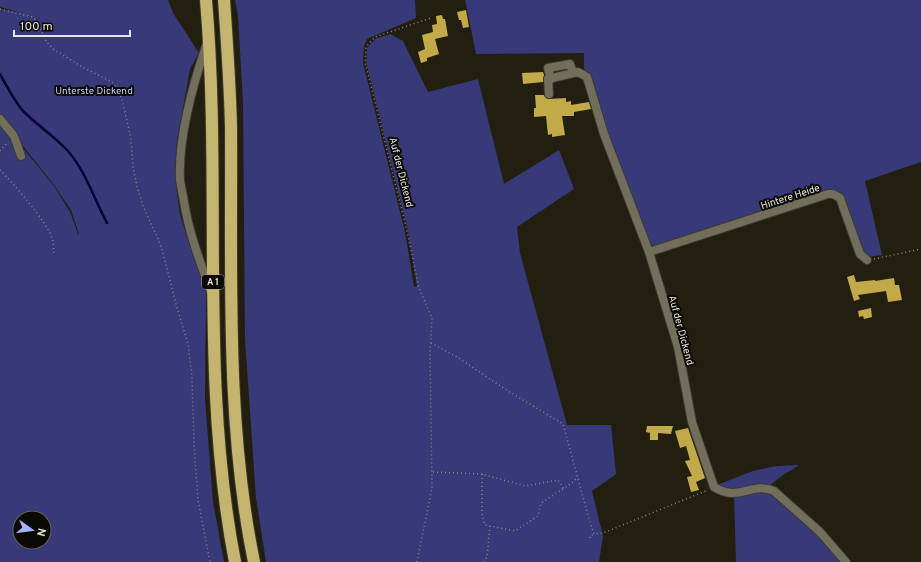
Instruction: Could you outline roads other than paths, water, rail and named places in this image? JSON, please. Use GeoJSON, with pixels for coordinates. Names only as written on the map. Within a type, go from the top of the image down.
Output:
{"type":"FeatureCollection","features":[{"type":"Feature","properties":{"kind":"highway","name":"A 1"},"geometry":{"type":"LineString","coordinates":[[206,0],[209,37],[213,179],[216,380],[225,496],[235,562]]}},
{"type":"Feature","properties":{"kind":"highway","name":"A 1"},"geometry":{"type":"LineString","coordinates":[[224,0],[229,59],[231,125],[231,276],[234,388],[237,435],[244,497],[254,562]]}},
{"type":"Feature","properties":{"kind":"street"},"geometry":{"type":"LineString","coordinates":[[209,37],[196,75],[189,108],[182,144],[180,181],[186,215],[197,255],[214,300]]}},
{"type":"Feature","properties":{"kind":"street","name":"Auf der Dickend"},"geometry":{"type":"LineString","coordinates":[[549,94],[548,79],[578,72],[587,77],[604,134],[649,252],[680,356],[692,422],[714,488],[732,493],[756,488],[767,488],[774,491],[820,532],[846,562]]}},
{"type":"Feature","properties":{"kind":"street"},"geometry":{"type":"LineString","coordinates":[[0,118],[14,136],[21,156]]}},
{"type":"Feature","properties":{"kind":"street","name":"Hintere Heide"},"geometry":{"type":"LineString","coordinates":[[649,252],[828,194],[833,194],[840,198],[860,254],[867,260]]}},
{"type":"Feature","properties":{"kind":"waterway"},"geometry":{"type":"LineString","coordinates":[[0,74],[23,111],[62,145],[74,158],[85,176],[107,223]]}},
{"type":"Feature","properties":{"kind":"park label","name":"Unterste Dickend"},"geometry":{"type":"Point","coordinates":[94,90]}}]}
